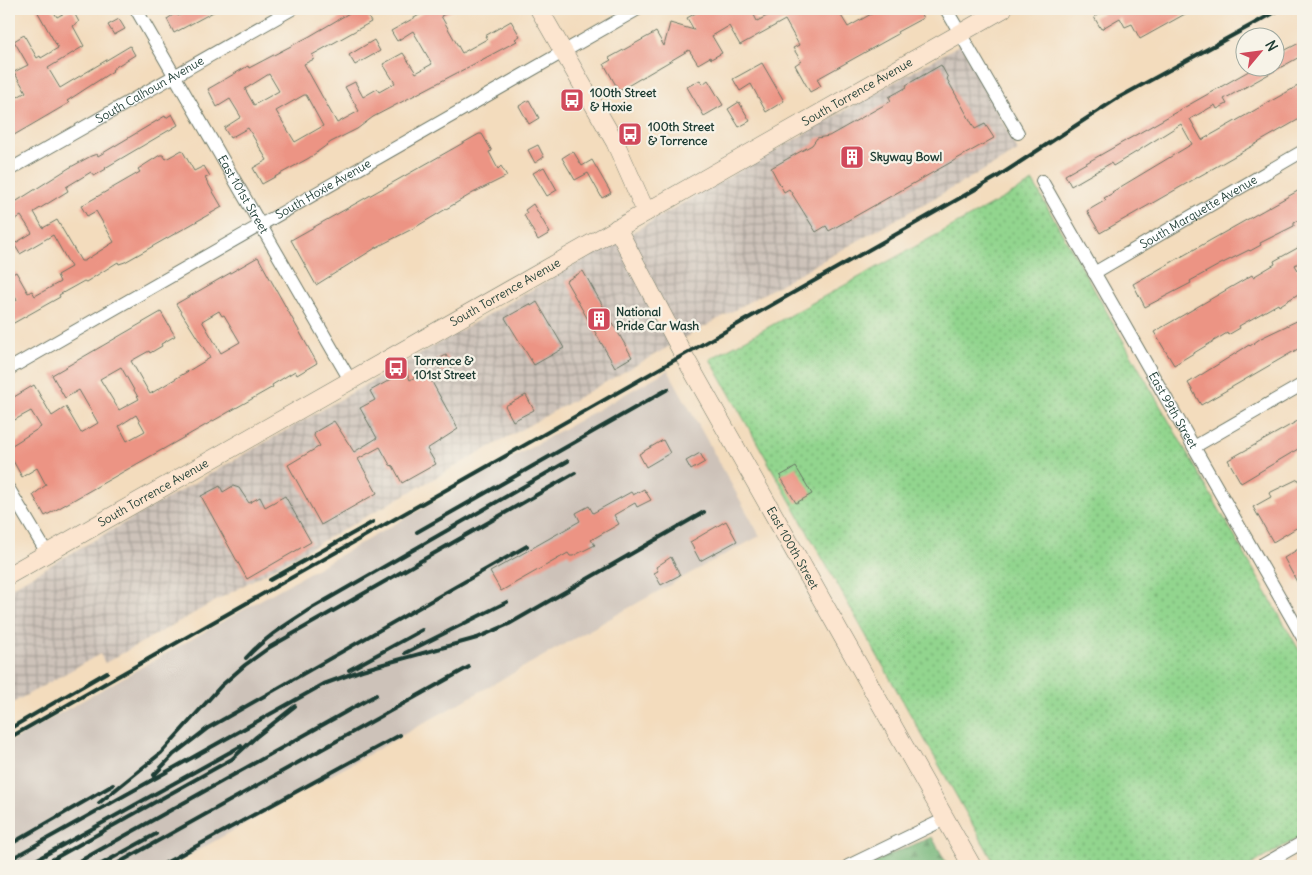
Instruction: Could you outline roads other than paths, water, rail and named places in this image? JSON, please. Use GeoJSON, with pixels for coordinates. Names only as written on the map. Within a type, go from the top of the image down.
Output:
{"type":"FeatureCollection","features":[{"type":"Feature","properties":{"kind":"main road"},"geometry":{"type":"LineString","coordinates":[[539,9],[615,142],[646,212]]}},
{"type":"Feature","properties":{"kind":"main road","name":"South Torrence Avenue"},"geometry":{"type":"LineString","coordinates":[[9,575],[1003,9]]}},
{"type":"Feature","properties":{"kind":"main road","name":"East 100th Street"},"geometry":{"type":"LineString","coordinates":[[617,228],[683,354],[972,866]]}},
{"type":"Feature","properties":{"kind":"street","name":"East 101st Street"},"geometry":{"type":"LineString","coordinates":[[136,9],[350,380]]}},
{"type":"Feature","properties":{"kind":"street","name":"South Calhoun Avenue"},"geometry":{"type":"LineString","coordinates":[[9,170],[292,9]]}},
{"type":"Feature","properties":{"kind":"street","name":"South Hoxie Avenue"},"geometry":{"type":"LineString","coordinates":[[9,369],[638,9]]}},
{"type":"Feature","properties":{"kind":"street"},"geometry":{"type":"LineString","coordinates":[[946,9],[1018,133]]}},
{"type":"Feature","properties":{"kind":"street","name":"South Marquette Avenue"},"geometry":{"type":"LineString","coordinates":[[1094,272],[1303,151]]}},
{"type":"Feature","properties":{"kind":"street","name":"East 99th Street"},"geometry":{"type":"LineString","coordinates":[[1042,181],[1194,447],[1298,617],[1303,638]]}},
{"type":"Feature","properties":{"kind":"street"},"geometry":{"type":"LineString","coordinates":[[1194,447],[1303,384]]}},
{"type":"Feature","properties":{"kind":"street"},"geometry":{"type":"LineString","coordinates":[[9,489],[47,553]]}},
{"type":"Feature","properties":{"kind":"street"},"geometry":{"type":"LineString","coordinates":[[848,866],[945,819]]}},
{"type":"Feature","properties":{"kind":"street"},"geometry":{"type":"LineString","coordinates":[[1261,866],[1303,842]]}},
{"type":"Feature","properties":{"kind":"railway"},"geometry":{"type":"LineString","coordinates":[[9,738],[997,177],[1118,98],[1281,9]]}},
{"type":"Feature","properties":{"kind":"railway"},"geometry":{"type":"LineString","coordinates":[[417,532],[668,389]]}},
{"type":"Feature","properties":{"kind":"railway"},"geometry":{"type":"LineString","coordinates":[[246,658],[269,637],[312,608],[568,461]]}},
{"type":"Feature","properties":{"kind":"railway"},"geometry":{"type":"LineString","coordinates":[[99,803],[161,753],[221,686],[270,647],[575,473]]}},
{"type":"Feature","properties":{"kind":"railway"},"geometry":{"type":"LineString","coordinates":[[9,860],[324,684],[362,670],[477,638],[509,624],[704,512]]}},
{"type":"Feature","properties":{"kind":"railway"},"geometry":{"type":"LineString","coordinates":[[270,580],[373,522]]}},
{"type":"Feature","properties":{"kind":"railway"},"geometry":{"type":"LineString","coordinates":[[154,775],[173,755],[208,728],[527,546]]}},
{"type":"Feature","properties":{"kind":"railway"},"geometry":{"type":"LineString","coordinates":[[405,653],[507,602]]}},
{"type":"Feature","properties":{"kind":"railway"},"geometry":{"type":"LineString","coordinates":[[349,670],[422,630]]}},
{"type":"Feature","properties":{"kind":"railway"},"geometry":{"type":"LineString","coordinates":[[113,866],[469,667]]}},
{"type":"Feature","properties":{"kind":"railway"},"geometry":{"type":"LineString","coordinates":[[9,729],[107,672]]}},
{"type":"Feature","properties":{"kind":"railway"},"geometry":{"type":"LineString","coordinates":[[71,866],[376,695]]}},
{"type":"Feature","properties":{"kind":"railway"},"geometry":{"type":"LineString","coordinates":[[41,866],[232,759],[295,706]]}},
{"type":"Feature","properties":{"kind":"railway"},"geometry":{"type":"LineString","coordinates":[[160,866],[400,735]]}},
{"type":"Feature","properties":{"kind":"railway"},"geometry":{"type":"LineString","coordinates":[[25,866],[241,746]]}},
{"type":"Feature","properties":{"kind":"railway"},"geometry":{"type":"LineString","coordinates":[[9,845],[113,785]]}},
{"type":"Feature","properties":{"kind":"railway"},"geometry":{"type":"LineString","coordinates":[[98,866],[156,834]]}},
{"type":"Feature","properties":{"kind":"place","name":"100th Street & Hoxie"},"geometry":{"type":"Point","coordinates":[572,100]}},
{"type":"Feature","properties":{"kind":"place","name":"100th Street & Torrence"},"geometry":{"type":"Point","coordinates":[630,134]}},
{"type":"Feature","properties":{"kind":"place","name":"Skyway Bowl"},"geometry":{"type":"Point","coordinates":[852,157]}},
{"type":"Feature","properties":{"kind":"place","name":"National Pride Car Wash"},"geometry":{"type":"Point","coordinates":[599,319]}},
{"type":"Feature","properties":{"kind":"place","name":"Torrence & 101st Street"},"geometry":{"type":"Point","coordinates":[396,368]}}]}
